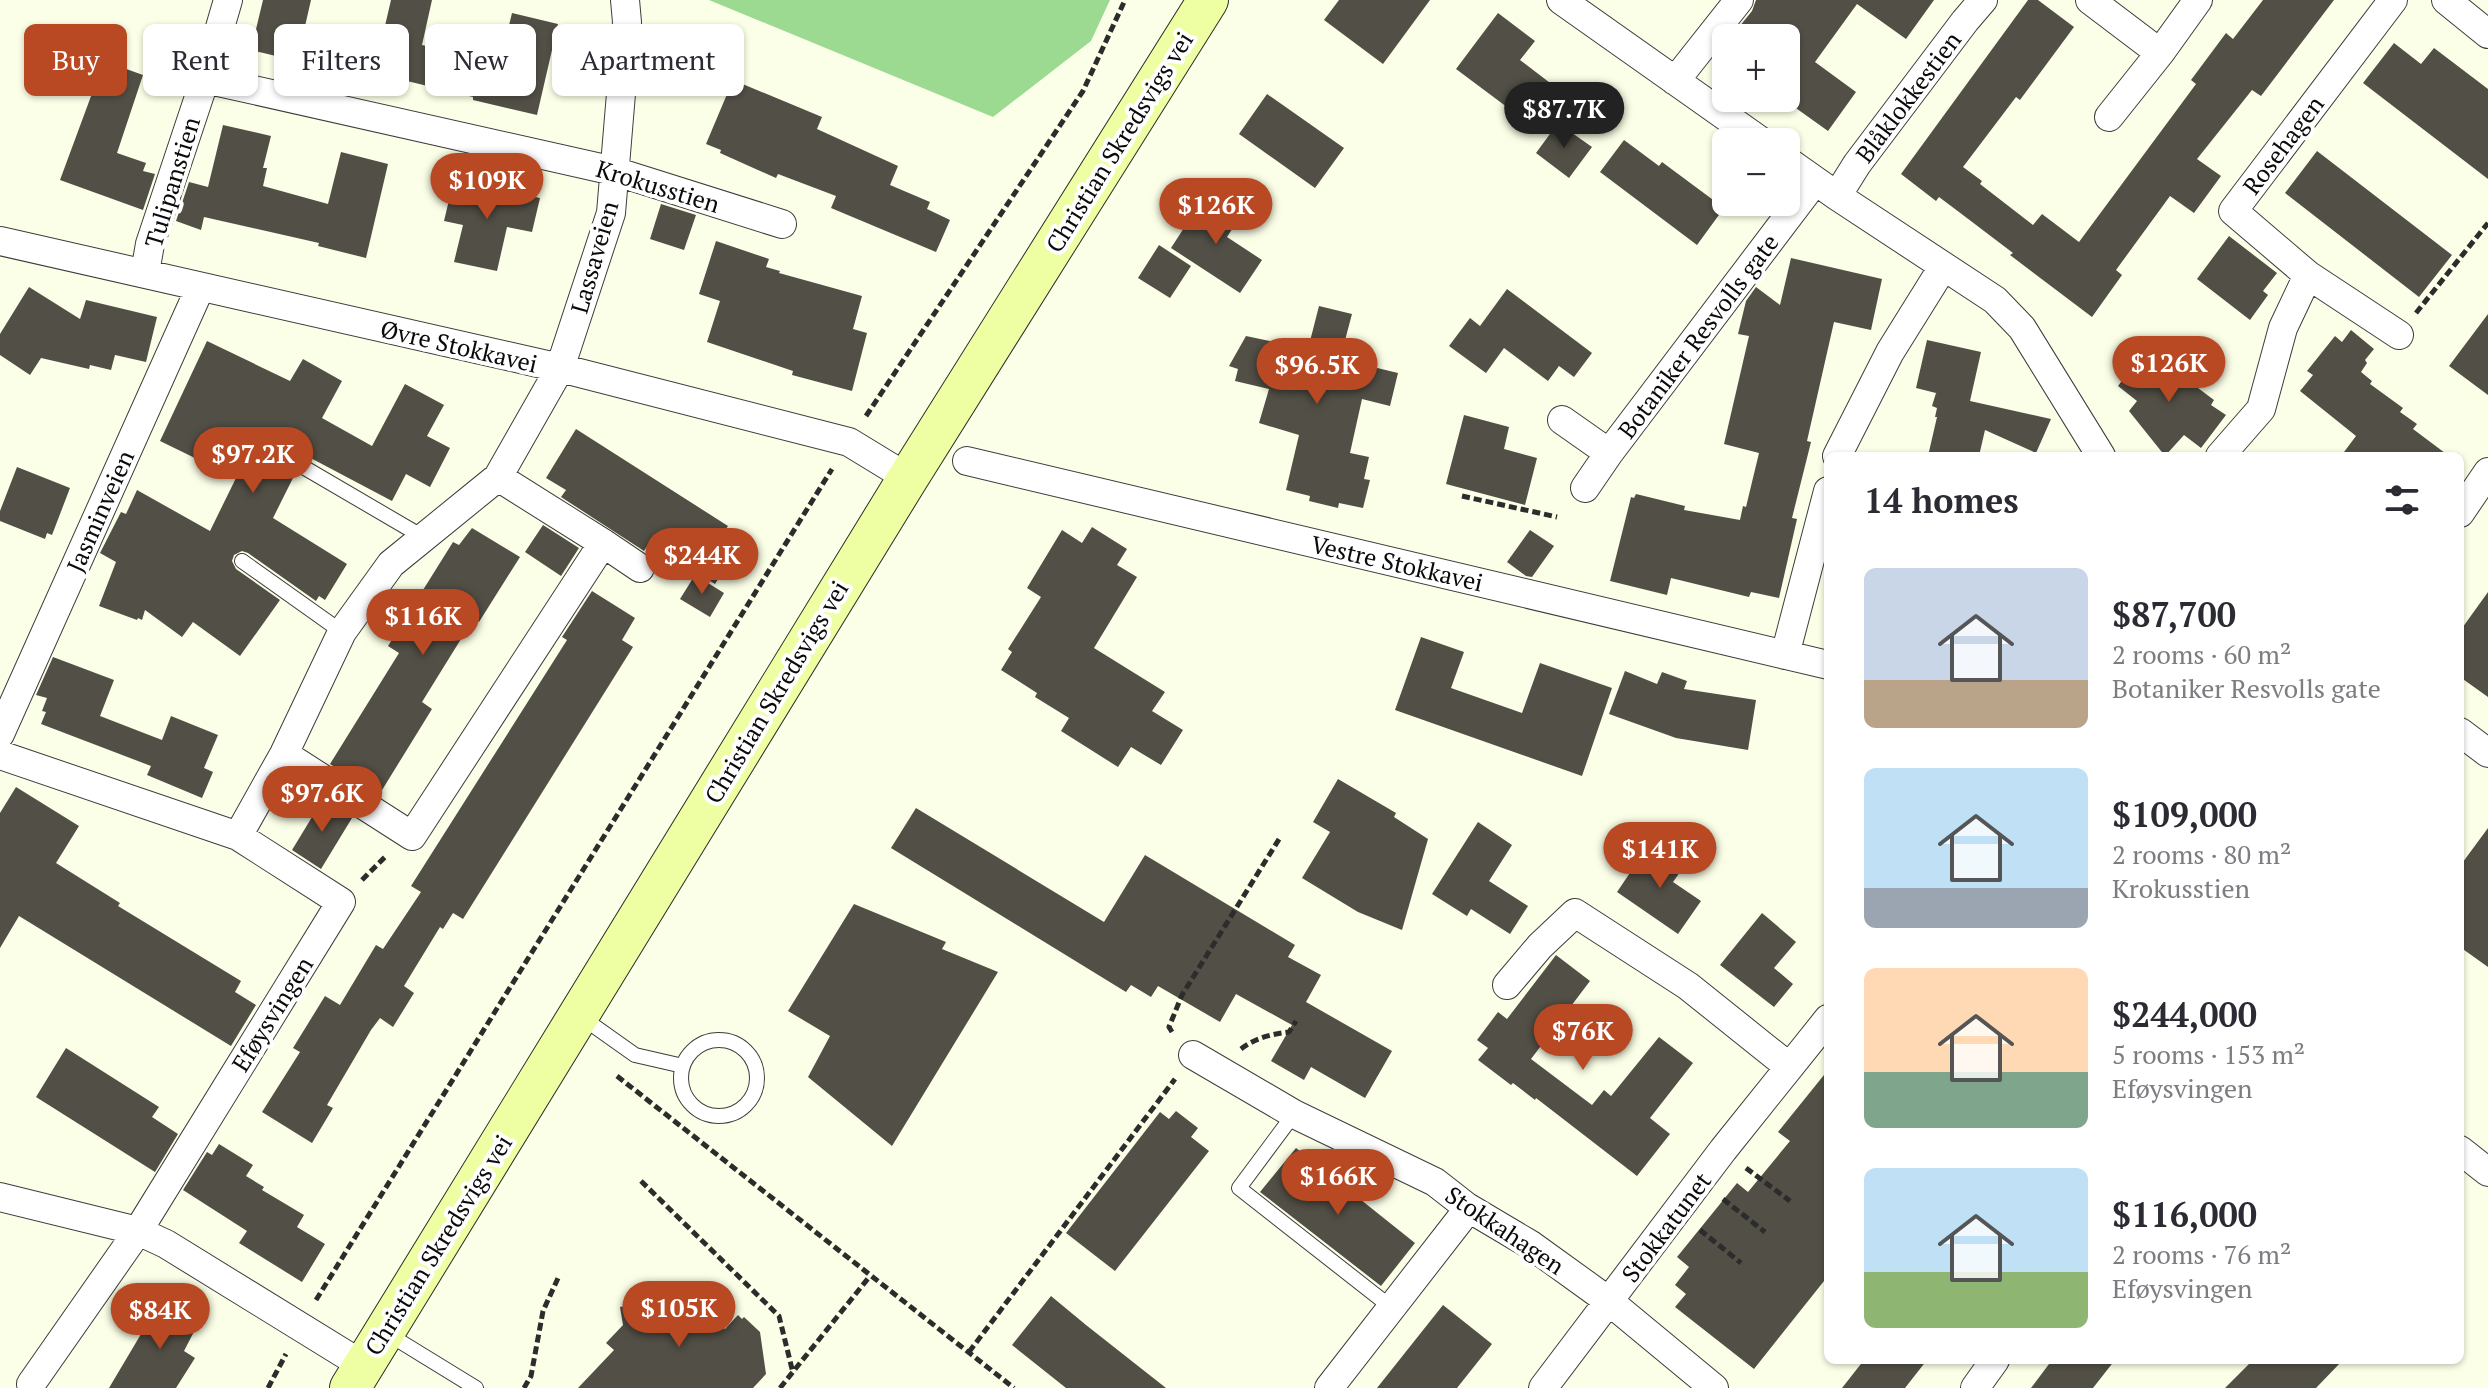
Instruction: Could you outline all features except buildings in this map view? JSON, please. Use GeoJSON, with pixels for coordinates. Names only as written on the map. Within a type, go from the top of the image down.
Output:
{"type":"FeatureCollection","features":[{"type":"Feature","properties":{"kind":"main road","name":"Christian Skredsvigs vei"},"geometry":{"type":"LineString","coordinates":[[357,1377],[908,478],[1208,0]]}},
{"type":"Feature","properties":{"kind":"street","name":"Tulipanstien"},"geometry":{"type":"LineString","coordinates":[[221,24],[228,0]]}},
{"type":"Feature","properties":{"kind":"street","name":"Lassaveien"},"geometry":{"type":"LineString","coordinates":[[560,368],[611,213],[627,22],[625,0]]}},
{"type":"Feature","properties":{"kind":"street"},"geometry":{"type":"LineString","coordinates":[[1561,0],[1742,128]]}},
{"type":"Feature","properties":{"kind":"street"},"geometry":{"type":"LineString","coordinates":[[1675,81],[1739,0]]}},
{"type":"Feature","properties":{"kind":"street","name":"Blåklokkestien"},"geometry":{"type":"LineString","coordinates":[[1826,189],[1857,164],[1983,0]]}},
{"type":"Feature","properties":{"kind":"street"},"geometry":{"type":"LineString","coordinates":[[2090,0],[2160,53]]}},
{"type":"Feature","properties":{"kind":"street"},"geometry":{"type":"LineString","coordinates":[[2109,117],[2198,0]]}},
{"type":"Feature","properties":{"kind":"street","name":"Rosehagen"},"geometry":{"type":"LineString","coordinates":[[2393,0],[2233,211],[2308,275],[2399,335]]}},
{"type":"Feature","properties":{"kind":"street"},"geometry":{"type":"LineString","coordinates":[[2446,0],[2488,34]]}},
{"type":"Feature","properties":{"kind":"street","name":"Krokusstien"},"geometry":{"type":"LineString","coordinates":[[258,91],[614,171],[782,224]]}},
{"type":"Feature","properties":{"kind":"street","name":"Tulipanstien"},"geometry":{"type":"LineString","coordinates":[[145,273],[150,244],[199,96]]}},
{"type":"Feature","properties":{"kind":"street"},"geometry":{"type":"LineString","coordinates":[[1800,170],[1995,300],[2022,328],[2099,452]]}},
{"type":"Feature","properties":{"kind":"street","name":"Botaniker Resvolls gate"},"geometry":{"type":"LineString","coordinates":[[1585,488],[1609,453],[1826,189]]}},
{"type":"Feature","properties":{"kind":"street","name":"Øvre Stokkavei"},"geometry":{"type":"LineString","coordinates":[[0,241],[560,368],[849,442],[908,478]]}},
{"type":"Feature","properties":{"kind":"street"},"geometry":{"type":"LineString","coordinates":[[1839,452],[1890,352],[1943,267]]}},
{"type":"Feature","properties":{"kind":"street"},"geometry":{"type":"LineString","coordinates":[[2223,452],[2261,409],[2283,328],[2308,275]]}},
{"type":"Feature","properties":{"kind":"street","name":"Jasminveien"},"geometry":{"type":"LineString","coordinates":[[0,734],[200,288]]}},
{"type":"Feature","properties":{"kind":"street"},"geometry":{"type":"LineString","coordinates":[[238,836],[284,754],[342,632],[391,564],[498,477],[560,368]]}},
{"type":"Feature","properties":{"kind":"street","name":"Botaniker Resvolls gate"},"geometry":{"type":"LineString","coordinates":[[1562,420],[1609,453]]}},
{"type":"Feature","properties":{"kind":"street","name":"Vestre Stokkavei"},"geometry":{"type":"LineString","coordinates":[[967,461],[1824,664]]}},
{"type":"Feature","properties":{"kind":"street"},"geometry":{"type":"LineString","coordinates":[[2464,507],[2488,472]]}},
{"type":"Feature","properties":{"kind":"street"},"geometry":{"type":"LineString","coordinates":[[498,477],[640,568]]}},
{"type":"Feature","properties":{"kind":"street"},"geometry":{"type":"LineString","coordinates":[[1785,655],[1824,506]]}},
{"type":"Feature","properties":{"kind":"street"},"geometry":{"type":"LineString","coordinates":[[284,754],[412,836],[603,543]]}},
{"type":"Feature","properties":{"kind":"street"},"geometry":{"type":"LineString","coordinates":[[2464,735],[2488,753]]}},
{"type":"Feature","properties":{"kind":"street"},"geometry":{"type":"LineString","coordinates":[[0,755],[238,836],[341,902]]}},
{"type":"Feature","properties":{"kind":"street","name":"Eføysvingen"},"geometry":{"type":"LineString","coordinates":[[31,1384],[138,1231],[341,902]]}},
{"type":"Feature","properties":{"kind":"street"},"geometry":{"type":"LineString","coordinates":[[1507,985],[1540,946],[1575,913],[1688,986],[1788,1066]]}},
{"type":"Feature","properties":{"kind":"street","name":"Stokkatunet"},"geometry":{"type":"LineString","coordinates":[[1543,1388],[1723,1150],[1824,1024]]}},
{"type":"Feature","properties":{"kind":"street","name":"Stokkahagen"},"geometry":{"type":"LineString","coordinates":[[1193,1055],[1294,1114],[1435,1182],[1467,1207],[1531,1245],[1610,1302],[1714,1388]]}},
{"type":"Feature","properties":{"kind":"street"},"geometry":{"type":"LineString","coordinates":[[2464,1153],[2488,1172]]}},
{"type":"Feature","properties":{"kind":"street"},"geometry":{"type":"LineString","coordinates":[[0,1197],[138,1231],[166,1244],[302,1326],[357,1377]]}},
{"type":"Feature","properties":{"kind":"street"},"geometry":{"type":"LineString","coordinates":[[1329,1388],[1467,1207]]}},
{"type":"Feature","properties":{"kind":"street"},"geometry":{"type":"LineString","coordinates":[[1975,1388],[1992,1364]]}},
{"type":"Feature","properties":{"kind":"lane"},"geometry":{"type":"LineString","coordinates":[[281,454],[423,537]]}},
{"type":"Feature","properties":{"kind":"lane"},"geometry":{"type":"LineString","coordinates":[[242,561],[342,632]]}},
{"type":"Feature","properties":{"kind":"lane"},"geometry":{"type":"LineString","coordinates":[[579,1015],[635,1055],[683,1066]]}},
{"type":"Feature","properties":{"kind":"lane"},"geometry":{"type":"LineString","coordinates":[[720,1039],[738,1044],[752,1058],[758,1076],[754,1095],[742,1109],[724,1116],[704,1113],[689,1101],[682,1085],[683,1066],[691,1052],[704,1043],[720,1039]]}},
{"type":"Feature","properties":{"kind":"lane"},"geometry":{"type":"LineString","coordinates":[[1294,1114],[1239,1188],[1392,1308]]}},
{"type":"Feature","properties":{"kind":"lane"},"geometry":{"type":"LineString","coordinates":[[385,1332],[476,1388]]}},
{"type":"Feature","properties":{"kind":"path"},"geometry":{"type":"LineString","coordinates":[[861,423],[1083,91],[1125,0]]}},
{"type":"Feature","properties":{"kind":"path"},"geometry":{"type":"LineString","coordinates":[[2399,335],[2488,223]]}},
{"type":"Feature","properties":{"kind":"path"},"geometry":{"type":"LineString","coordinates":[[268,1388],[302,1326],[837,461]]}},
{"type":"Feature","properties":{"kind":"path"},"geometry":{"type":"LineString","coordinates":[[1462,496],[1557,517]]}},
{"type":"Feature","properties":{"kind":"path"},"geometry":{"type":"LineString","coordinates":[[341,902],[374,866],[412,836]]}},
{"type":"Feature","properties":{"kind":"path"},"geometry":{"type":"LineString","coordinates":[[969,1352],[1193,1055],[1169,1027],[1173,1014],[1281,836]]}},
{"type":"Feature","properties":{"kind":"path"},"geometry":{"type":"LineString","coordinates":[[1225,1073],[1235,1055],[1247,1044],[1273,1033],[1289,1032],[1296,1021]]}},
{"type":"Feature","properties":{"kind":"path"},"geometry":{"type":"LineString","coordinates":[[610,1071],[1014,1388]]}},
{"type":"Feature","properties":{"kind":"path"},"geometry":{"type":"LineString","coordinates":[[1723,1150],[1790,1201]]}},
{"type":"Feature","properties":{"kind":"path"},"geometry":{"type":"LineString","coordinates":[[641,1181],[779,1316],[793,1373]]}},
{"type":"Feature","properties":{"kind":"path"},"geometry":{"type":"LineString","coordinates":[[1700,1181],[1765,1232]]}},
{"type":"Feature","properties":{"kind":"path"},"geometry":{"type":"LineString","coordinates":[[1677,1212],[1741,1263]]}},
{"type":"Feature","properties":{"kind":"path"},"geometry":{"type":"LineString","coordinates":[[524,1388],[531,1376],[543,1311],[559,1276]]}},
{"type":"Feature","properties":{"kind":"path"},"geometry":{"type":"LineString","coordinates":[[780,1388],[870,1276]]}},
{"type":"Feature","properties":{"kind":"green space"},"geometry":{"type":"Polygon","coordinates":[[[709,0],[1110,0],[1091,41],[993,117],[709,0]]]}}]}
